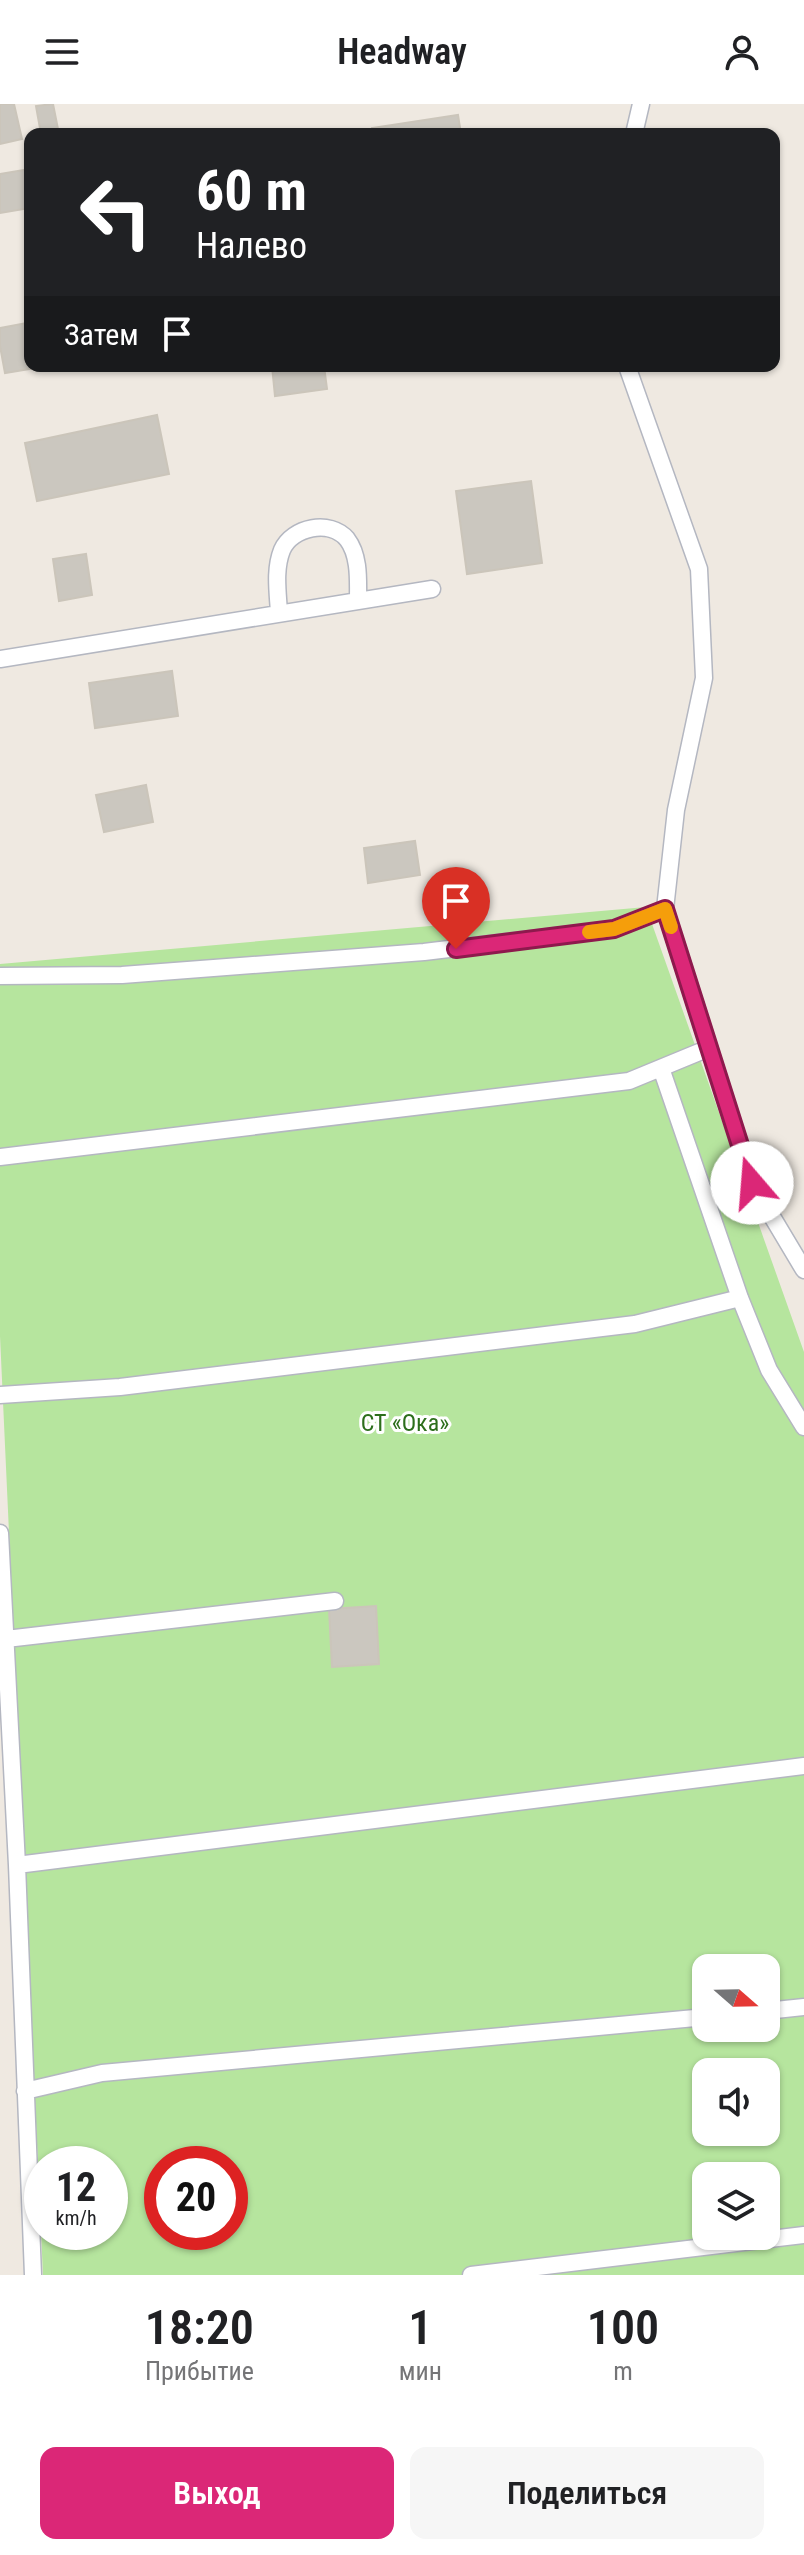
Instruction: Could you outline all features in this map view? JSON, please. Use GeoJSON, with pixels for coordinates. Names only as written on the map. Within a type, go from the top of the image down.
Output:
{"type":"FeatureCollection","features":[{"type":"Feature","properties":{"kind":"lane"},"geometry":{"type":"LineString","coordinates":[[635,128],[641,104]]}},
{"type":"Feature","properties":{"kind":"lane"},"geometry":{"type":"LineString","coordinates":[[629,372],[699,569],[704,678],[676,810],[665,909],[752,1183],[804,1270]]}},
{"type":"Feature","properties":{"kind":"lane"},"geometry":{"type":"LineString","coordinates":[[279,613],[277,573],[283,548],[299,533],[315,527],[333,529],[347,539],[357,562],[358,601]]}},
{"type":"Feature","properties":{"kind":"lane"},"geometry":{"type":"LineString","coordinates":[[0,659],[432,589]]}},
{"type":"Feature","properties":{"kind":"lane"},"geometry":{"type":"LineString","coordinates":[[0,976],[122,975],[424,952],[614,929],[665,909]]}},
{"type":"Feature","properties":{"kind":"lane"},"geometry":{"type":"LineString","coordinates":[[0,1157],[629,1081],[709,1048]]}},
{"type":"Feature","properties":{"kind":"lane"},"geometry":{"type":"LineString","coordinates":[[661,1068],[740,1298],[769,1370],[804,1427]]}},
{"type":"Feature","properties":{"kind":"lane"},"geometry":{"type":"LineString","coordinates":[[0,1395],[120,1387],[635,1324],[740,1298]]}},
{"type":"Feature","properties":{"kind":"lane"},"geometry":{"type":"LineString","coordinates":[[0,1533],[33,2275]]}},
{"type":"Feature","properties":{"kind":"lane"},"geometry":{"type":"LineString","coordinates":[[6,1639],[335,1601]]}},
{"type":"Feature","properties":{"kind":"lane"},"geometry":{"type":"LineString","coordinates":[[17,1865],[804,1766]]}},
{"type":"Feature","properties":{"kind":"lane"},"geometry":{"type":"LineString","coordinates":[[780,2010],[804,2007]]}},
{"type":"Feature","properties":{"kind":"lane"},"geometry":{"type":"LineString","coordinates":[[25,2091],[102,2073],[692,2018]]}},
{"type":"Feature","properties":{"kind":"lane"},"geometry":{"type":"LineString","coordinates":[[471,2275],[804,2235]]}},
{"type":"Feature","properties":{"kind":"green space","name":"СТ «Ока»"},"geometry":{"type":"Polygon","coordinates":[[[646,907],[804,1352],[804,2275],[43,2275],[42,2250],[128,2250],[128,2146],[37,2146],[0,1336],[0,964],[646,907]]]}},
{"type":"Feature","properties":{"kind":"building"},"geometry":{"type":"Polygon","coordinates":[[[0,104],[14,104],[22,139],[0,144],[0,104]]]}},
{"type":"Feature","properties":{"kind":"building"},"geometry":{"type":"Polygon","coordinates":[[[53,104],[58,128],[40,128],[36,106],[53,104]]]}},
{"type":"Feature","properties":{"kind":"building"},"geometry":{"type":"Polygon","coordinates":[[[458,115],[460,128],[372,128],[458,115]]]}},
{"type":"Feature","properties":{"kind":"building"},"geometry":{"type":"Polygon","coordinates":[[[24,170],[24,209],[0,213],[0,174],[24,170]]]}},
{"type":"Feature","properties":{"kind":"building"},"geometry":{"type":"Polygon","coordinates":[[[24,324],[24,370],[5,373],[0,328],[24,324]]]}},
{"type":"Feature","properties":{"kind":"building"},"geometry":{"type":"Polygon","coordinates":[[[273,372],[325,372],[327,389],[275,396],[273,372]]]}},
{"type":"Feature","properties":{"kind":"building"},"geometry":{"type":"Polygon","coordinates":[[[157,415],[169,474],[37,501],[25,443],[157,415]]]}},
{"type":"Feature","properties":{"kind":"building"},"geometry":{"type":"Polygon","coordinates":[[[531,481],[542,563],[467,574],[456,491],[531,481]]]}},
{"type":"Feature","properties":{"kind":"building"},"geometry":{"type":"Polygon","coordinates":[[[86,554],[92,595],[59,601],[53,559],[86,554]]]}},
{"type":"Feature","properties":{"kind":"building"},"geometry":{"type":"Polygon","coordinates":[[[172,671],[178,716],[95,728],[89,683],[172,671]]]}},
{"type":"Feature","properties":{"kind":"building"},"geometry":{"type":"Polygon","coordinates":[[[146,785],[153,822],[104,832],[96,795],[146,785]]]}},
{"type":"Feature","properties":{"kind":"building"},"geometry":{"type":"Polygon","coordinates":[[[415,841],[420,875],[368,883],[364,848],[415,841]]]}},
{"type":"Feature","properties":{"kind":"building"},"geometry":{"type":"Polygon","coordinates":[[[376,1606],[379,1664],[332,1667],[329,1609],[376,1606]]]}},
{"type":"Feature","properties":{"kind":"slow traffic"},"geometry":{"type":"LineString","coordinates":[[589,932],[614,929],[665,909],[671,927]]}},
{"type":"Feature","properties":{"kind":"route"},"geometry":{"type":"LineString","coordinates":[[456,949],[614,929],[665,909],[752,1183]]}}]}
